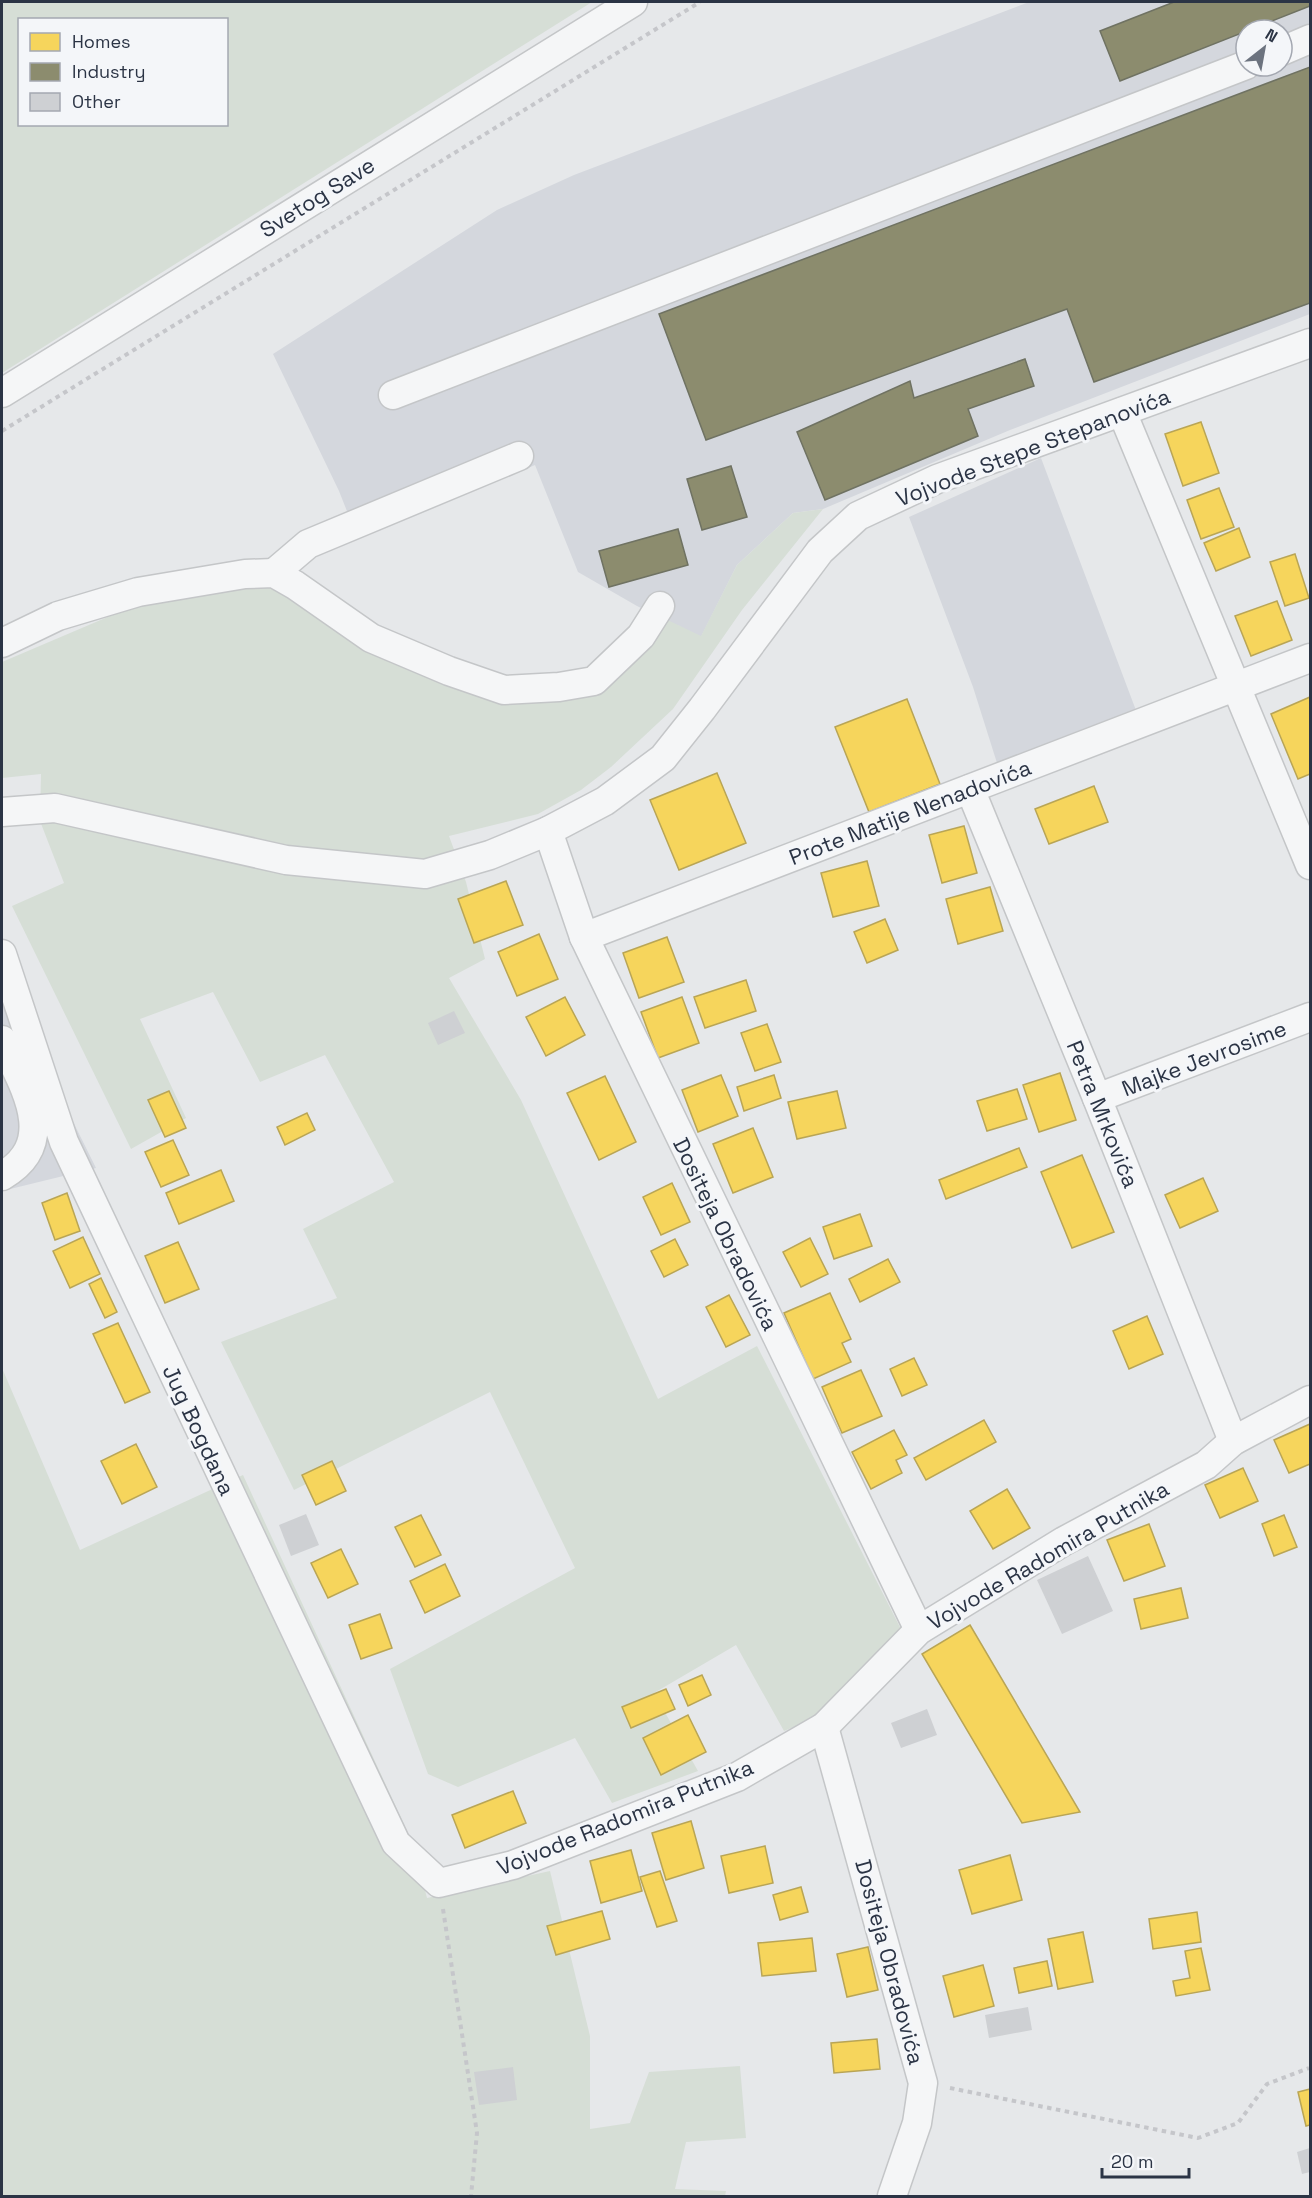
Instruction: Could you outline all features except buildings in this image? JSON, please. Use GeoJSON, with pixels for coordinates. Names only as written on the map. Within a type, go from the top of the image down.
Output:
{"type":"FeatureCollection","features":[{"type":"Feature","properties":{"kind":"street","name":"Svetog Save"},"geometry":{"type":"LineString","coordinates":[[2,393],[633,2]]}},
{"type":"Feature","properties":{"kind":"street"},"geometry":{"type":"LineString","coordinates":[[1294,46],[1311,39]]}},
{"type":"Feature","properties":{"kind":"street"},"geometry":{"type":"LineString","coordinates":[[393,395],[1234,70]]}},
{"type":"Feature","properties":{"kind":"street","name":"Vojvode Stepe Stepanovića"},"geometry":{"type":"LineString","coordinates":[[2,812],[55,808],[286,860],[425,874],[490,855],[548,831],[605,801],[663,758],[702,710],[820,551],[858,516],[937,478],[1311,343]]}},
{"type":"Feature","properties":{"kind":"street"},"geometry":{"type":"LineString","coordinates":[[1122,411],[1311,865]]}},
{"type":"Feature","properties":{"kind":"street"},"geometry":{"type":"LineString","coordinates":[[274,573],[308,544],[519,456]]}},
{"type":"Feature","properties":{"kind":"street"},"geometry":{"type":"LineString","coordinates":[[2,643],[58,616],[138,592],[245,574],[274,573],[371,638],[449,671],[504,690],[559,687],[594,681],[641,636],[660,606]]}},
{"type":"Feature","properties":{"kind":"street","name":"Prote Matije Nenadovića"},"geometry":{"type":"LineString","coordinates":[[584,937],[1311,658]]}},
{"type":"Feature","properties":{"kind":"street","name":"Petra Mrkovića"},"geometry":{"type":"LineString","coordinates":[[970,789],[1097,1098],[1233,1441]]}},
{"type":"Feature","properties":{"kind":"street","name":"Dositeja Obradovića"},"geometry":{"type":"LineString","coordinates":[[548,831],[584,937],[919,1630]]}},
{"type":"Feature","properties":{"kind":"street","name":"Jug Bogdana"},"geometry":{"type":"LineString","coordinates":[[2,954],[64,1142],[184,1399],[396,1843],[439,1883]]}},
{"type":"Feature","properties":{"kind":"street","name":"Majke Jevrosime"},"geometry":{"type":"LineString","coordinates":[[1097,1098],[1311,1017]]}},
{"type":"Feature","properties":{"kind":"street"},"geometry":{"type":"LineString","coordinates":[[2,1040],[29,1099],[35,1119],[31,1144],[16,1167],[2,1176]]}},
{"type":"Feature","properties":{"kind":"street","name":"Vojvode Radomira Putnika"},"geometry":{"type":"LineString","coordinates":[[439,1883],[513,1865],[737,1777],[824,1727],[919,1630],[1064,1541],[1206,1465],[1233,1441],[1311,1400]]}},
{"type":"Feature","properties":{"kind":"street","name":"Dositeja Obradovića"},"geometry":{"type":"LineString","coordinates":[[824,1727],[923,2083],[917,2123],[892,2196]]}},
{"type":"Feature","properties":{"kind":"path"},"geometry":{"type":"LineString","coordinates":[[2,431],[700,2]]}},
{"type":"Feature","properties":{"kind":"path"},"geometry":{"type":"LineString","coordinates":[[439,1883],[477,2133],[471,2196]]}},
{"type":"Feature","properties":{"kind":"path"},"geometry":{"type":"LineString","coordinates":[[923,2083],[1198,2138],[1238,2123],[1267,2084],[1309,2068]]}},
{"type":"Feature","properties":{"kind":"shaded area"},"geometry":{"type":"Polygon","coordinates":[[[2,2],[592,2],[2,373],[2,2]]]}},
{"type":"Feature","properties":{"kind":"shaded area"},"geometry":{"type":"Polygon","coordinates":[[[1029,2],[1310,2],[1310,314],[1010,430],[823,509],[793,513],[737,565],[701,637],[637,606],[578,572],[535,465],[358,539],[339,491],[273,354],[497,210],[574,175],[1029,2]]]}},
{"type":"Feature","properties":{"kind":"shaded area"},"geometry":{"type":"Polygon","coordinates":[[[1041,458],[1140,721],[1003,782],[973,687],[909,517],[1041,458]]]}},
{"type":"Feature","properties":{"kind":"shaded area"},"geometry":{"type":"Polygon","coordinates":[[[823,509],[742,610],[673,709],[611,767],[581,790],[538,814],[449,836],[466,882],[485,959],[449,978],[521,1100],[658,1399],[757,1346],[905,1637],[830,1712],[784,1731],[736,1645],[654,1693],[698,1771],[612,1803],[575,1738],[458,1787],[428,1774],[390,1669],[575,1568],[490,1392],[294,1490],[221,1342],[337,1298],[303,1229],[394,1182],[325,1055],[260,1082],[213,992],[140,1019],[186,1118],[131,1149],[12,906],[64,883],[40,821],[41,774],[2,778],[2,662],[110,616],[245,574],[504,690],[594,681],[655,614],[701,636],[737,565],[793,513],[823,509]]]}},
{"type":"Feature","properties":{"kind":"shaded area"},"geometry":{"type":"Polygon","coordinates":[[[2,970],[22,1019],[96,1168],[2,1191],[2,970]]]}},
{"type":"Feature","properties":{"kind":"shaded area"},"geometry":{"type":"Polygon","coordinates":[[[2,1368],[80,1550],[243,1475],[414,1846],[427,1898],[550,1871],[590,2036],[590,2129],[630,2123],[649,2072],[740,2066],[746,2138],[686,2142],[675,2189],[726,2191],[725,2196],[2,2196],[2,1368]]]}}]}
